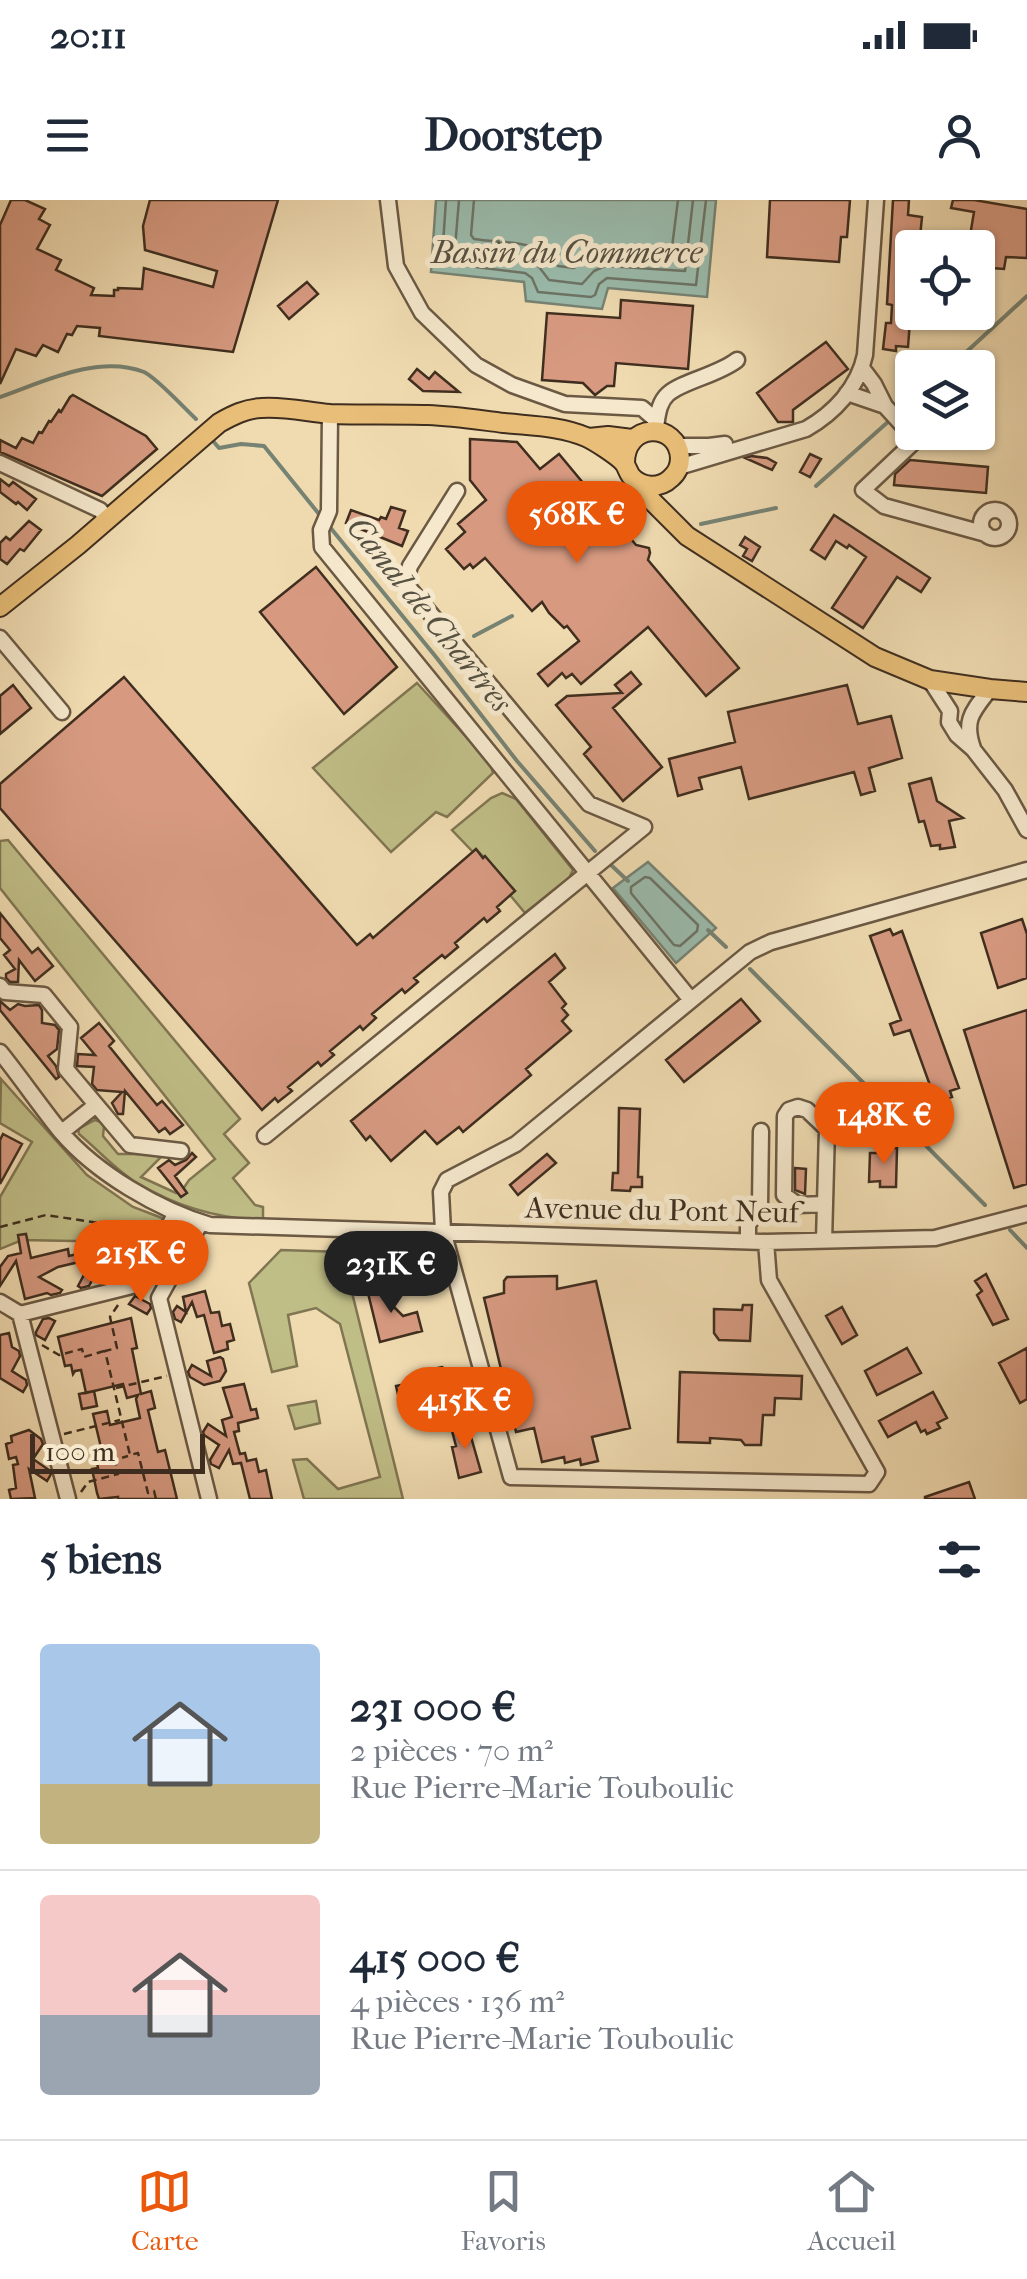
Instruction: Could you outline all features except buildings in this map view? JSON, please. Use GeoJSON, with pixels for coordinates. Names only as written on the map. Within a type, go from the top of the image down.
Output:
{"type":"FeatureCollection","features":[{"type":"Feature","properties":{"kind":"main road"},"geometry":{"type":"LineString","coordinates":[[0,607],[219,423],[238,412],[261,408],[428,416],[557,428],[589,438],[625,464],[634,480],[642,484],[651,486],[674,474]]}},
{"type":"Feature","properties":{"kind":"main road"},"geometry":{"type":"LineString","coordinates":[[625,464],[632,439],[656,426],[676,446],[680,460],[674,474],[676,525]]}},
{"type":"Feature","properties":{"kind":"main road"},"geometry":{"type":"LineString","coordinates":[[589,438],[632,439]]}},
{"type":"Feature","properties":{"kind":"main road"},"geometry":{"type":"LineString","coordinates":[[642,484],[652,501],[676,525],[874,657],[930,680],[1027,692]]}},
{"type":"Feature","properties":{"kind":"street"},"geometry":{"type":"LineString","coordinates":[[388,200],[396,266],[422,313],[476,364],[512,385],[565,404],[642,408],[656,426]]}},
{"type":"Feature","properties":{"kind":"street"},"geometry":{"type":"LineString","coordinates":[[674,474],[712,455],[790,435],[822,420],[847,393],[862,368],[876,200]]}},
{"type":"Feature","properties":{"kind":"street"},"geometry":{"type":"LineString","coordinates":[[656,426],[660,407],[669,393],[737,360]]}},
{"type":"Feature","properties":{"kind":"street"},"geometry":{"type":"LineString","coordinates":[[862,368],[891,412],[916,440],[863,490],[884,506],[986,534]]}},
{"type":"Feature","properties":{"kind":"street"},"geometry":{"type":"LineString","coordinates":[[847,393],[891,412]]}},
{"type":"Feature","properties":{"kind":"street"},"geometry":{"type":"LineString","coordinates":[[330,414],[329,512],[321,530],[322,547],[691,1000]]}},
{"type":"Feature","properties":{"kind":"street"},"geometry":{"type":"LineString","coordinates":[[676,446],[709,446],[790,435]]}},
{"type":"Feature","properties":{"kind":"street"},"geometry":{"type":"LineString","coordinates":[[0,463],[100,510],[108,518]]}},
{"type":"Feature","properties":{"kind":"street"},"geometry":{"type":"LineString","coordinates":[[265,1136],[644,826],[589,804],[405,583],[410,566],[457,491]]}},
{"type":"Feature","properties":{"kind":"street"},"geometry":{"type":"LineString","coordinates":[[0,638],[62,712]]}},
{"type":"Feature","properties":{"kind":"street"},"geometry":{"type":"LineString","coordinates":[[930,680],[950,711]]}},
{"type":"Feature","properties":{"kind":"street"},"geometry":{"type":"LineString","coordinates":[[966,686],[950,711],[949,722],[1005,790],[1027,830]]}},
{"type":"Feature","properties":{"kind":"street"},"geometry":{"type":"LineString","coordinates":[[973,748],[968,725],[990,690]]}},
{"type":"Feature","properties":{"kind":"street"},"geometry":{"type":"LineString","coordinates":[[766,1242],[769,1280],[877,1472],[869,1484],[511,1478],[442,1231],[441,1192],[446,1180],[516,1144],[750,952],[770,942],[1027,870]]}},
{"type":"Feature","properties":{"kind":"street"},"geometry":{"type":"LineString","coordinates":[[0,986],[5,992],[44,995],[70,1027],[66,1069],[130,1145],[182,1151]]}},
{"type":"Feature","properties":{"kind":"street","name":"Avenue du Pont Neuf"},"geometry":{"type":"LineString","coordinates":[[1,1055],[62,1132],[118,1182],[176,1213],[210,1225],[766,1242],[935,1238],[1027,1214]]}},
{"type":"Feature","properties":{"kind":"street"},"geometry":{"type":"LineString","coordinates":[[62,1132],[96,1106]]}},
{"type":"Feature","properties":{"kind":"street"},"geometry":{"type":"LineString","coordinates":[[784,1195],[785,1116],[798,1107],[808,1110],[827,1129],[824,1241]]}},
{"type":"Feature","properties":{"kind":"street"},"geometry":{"type":"LineString","coordinates":[[748,1242],[748,1225],[760,1205],[761,1131]]}},
{"type":"Feature","properties":{"kind":"street"},"geometry":{"type":"LineString","coordinates":[[760,1205],[770,1206],[784,1195]]}},
{"type":"Feature","properties":{"kind":"street"},"geometry":{"type":"LineString","coordinates":[[784,1195],[798,1206],[825,1204]]}},
{"type":"Feature","properties":{"kind":"street"},"geometry":{"type":"LineString","coordinates":[[133,1286],[176,1213]]}},
{"type":"Feature","properties":{"kind":"street"},"geometry":{"type":"LineString","coordinates":[[202,1222],[159,1298],[209,1499]]}},
{"type":"Feature","properties":{"kind":"street"},"geometry":{"type":"LineString","coordinates":[[20,1314],[133,1286],[159,1298]]}},
{"type":"Feature","properties":{"kind":"street"},"geometry":{"type":"LineString","coordinates":[[0,1302],[20,1314],[66,1493]]}},
{"type":"Feature","properties":{"kind":"path"},"geometry":{"type":"LineString","coordinates":[[0,1227],[46,1215],[164,1234]]}},
{"type":"Feature","properties":{"kind":"path"},"geometry":{"type":"LineString","coordinates":[[26,1336],[59,1355],[82,1349],[84,1357],[117,1348],[110,1317],[133,1286]]}},
{"type":"Feature","properties":{"kind":"path"},"geometry":{"type":"LineString","coordinates":[[105,1351],[130,1455]]}},
{"type":"Feature","properties":{"kind":"path"},"geometry":{"type":"LineString","coordinates":[[114,1388],[178,1373]]}},
{"type":"Feature","properties":{"kind":"path"},"geometry":{"type":"LineString","coordinates":[[52,1437],[121,1420]]}},
{"type":"Feature","properties":{"kind":"path"},"geometry":{"type":"LineString","coordinates":[[66,1493],[79,1496],[88,1482],[118,1474],[115,1460],[138,1453],[148,1493],[154,1491],[156,1499]]}},
{"type":"Feature","properties":{"kind":"shaded area"},"geometry":{"type":"Polygon","coordinates":[[[417,683],[490,763],[493,773],[447,817],[436,812],[391,852],[313,768],[417,683]]]}},
{"type":"Feature","properties":{"kind":"shaded area"},"geometry":{"type":"Polygon","coordinates":[[[502,793],[516,799],[573,870],[569,878],[525,913],[510,895],[515,891],[476,849],[473,852],[452,830],[502,793]]]}},
{"type":"Feature","properties":{"kind":"shaded area"},"geometry":{"type":"Polygon","coordinates":[[[8,840],[240,1119],[224,1134],[249,1163],[233,1178],[255,1205],[263,1207],[263,1221],[228,1217],[165,1198],[127,1176],[79,1134],[78,1129],[95,1120],[104,1126],[103,1136],[118,1154],[164,1154],[141,1177],[176,1193],[215,1159],[0,888],[0,841],[8,840]]]}},
{"type":"Feature","properties":{"kind":"shaded area"},"geometry":{"type":"Polygon","coordinates":[[[1,1079],[87,1175],[133,1207],[162,1218],[163,1225],[146,1254],[125,1242],[22,1240],[0,1249],[0,1197],[32,1142],[0,1123],[1,1079]]]}},
{"type":"Feature","properties":{"kind":"shaded area"},"geometry":{"type":"Polygon","coordinates":[[[176,1231],[184,1232],[186,1240],[162,1285],[147,1276],[176,1231]]]}},
{"type":"Feature","properties":{"kind":"shaded area"},"geometry":{"type":"Polygon","coordinates":[[[281,1250],[342,1252],[403,1499],[304,1499],[293,1460],[307,1459],[338,1489],[380,1477],[340,1324],[316,1308],[288,1315],[297,1366],[272,1372],[249,1283],[281,1250]]]}},
{"type":"Feature","properties":{"kind":"shaded area"},"geometry":{"type":"Polygon","coordinates":[[[316,1401],[320,1423],[295,1429],[288,1406],[316,1401]]]}},
{"type":"Feature","properties":{"kind":"water","name":"Bassin du Commerce"},"geometry":{"type":"Polygon","coordinates":[[[436,200],[716,200],[707,297],[608,288],[602,309],[526,301],[524,282],[431,272],[436,200]]]}},
{"type":"Feature","properties":{"kind":"water"},"geometry":{"type":"Polygon","coordinates":[[[648,862],[716,928],[676,963],[613,888],[648,862]]]}},
{"type":"Feature","properties":{"kind":"waterway"},"geometry":{"type":"LineString","coordinates":[[968,350],[1027,296]]}},
{"type":"Feature","properties":{"kind":"waterway","name":"Canal de Chartres"},"geometry":{"type":"LineString","coordinates":[[0,397],[71,372],[126,367],[149,375],[196,419]]}},
{"type":"Feature","properties":{"kind":"waterway"},"geometry":{"type":"LineString","coordinates":[[816,486],[889,421]]}},
{"type":"Feature","properties":{"kind":"waterway","name":"Canal de Chartres"},"geometry":{"type":"LineString","coordinates":[[213,441],[219,448],[241,444],[264,446],[323,519]]}},
{"type":"Feature","properties":{"kind":"waterway"},"geometry":{"type":"LineString","coordinates":[[701,524],[776,508]]}},
{"type":"Feature","properties":{"kind":"waterway","name":"Canal de Chartres"},"geometry":{"type":"LineString","coordinates":[[329,526],[517,761],[595,851]]}},
{"type":"Feature","properties":{"kind":"waterway"},"geometry":{"type":"LineString","coordinates":[[474,636],[512,616]]}},
{"type":"Feature","properties":{"kind":"waterway","name":"Canal de Chartres"},"geometry":{"type":"LineString","coordinates":[[611,865],[628,881]]}},
{"type":"Feature","properties":{"kind":"waterway","name":"Canal de Chartres"},"geometry":{"type":"LineString","coordinates":[[708,930],[726,947]]}},
{"type":"Feature","properties":{"kind":"waterway","name":"Canal de Chartres"},"geometry":{"type":"LineString","coordinates":[[750,969],[985,1205]]}},
{"type":"Feature","properties":{"kind":"waterway","name":"Canal de Chartres"},"geometry":{"type":"LineString","coordinates":[[1010,1230],[1027,1248]]}}]}
